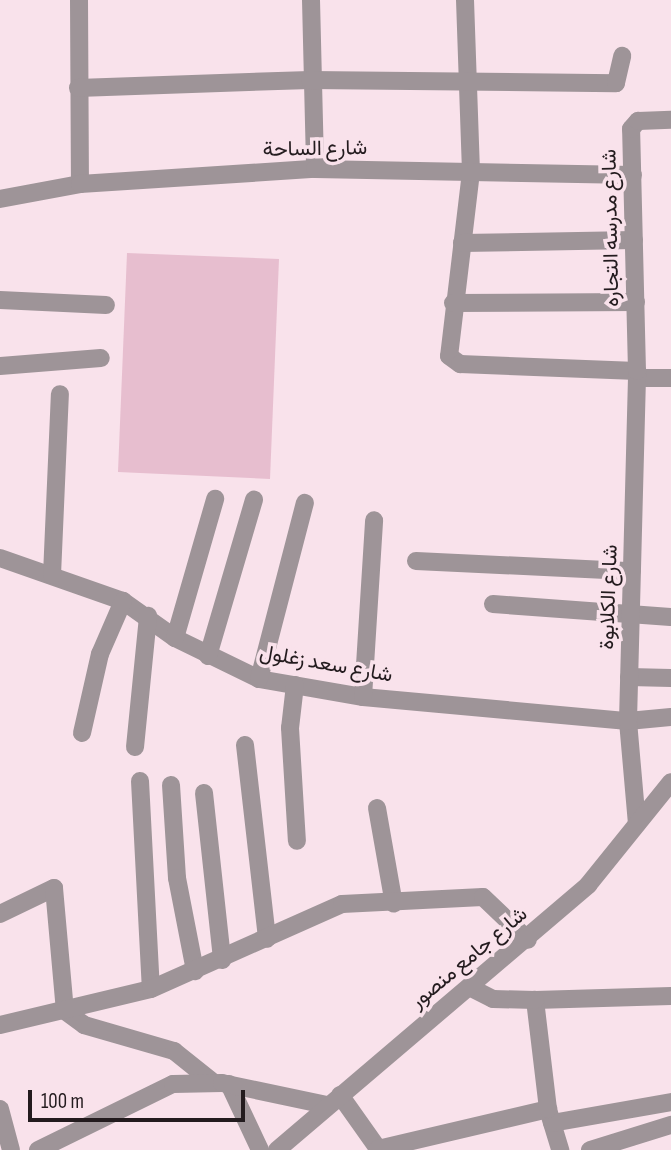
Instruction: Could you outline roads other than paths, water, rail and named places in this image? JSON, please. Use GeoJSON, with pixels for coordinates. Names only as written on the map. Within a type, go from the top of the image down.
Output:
{"type":"FeatureCollection","features":[{"type":"Feature","properties":{"kind":"street"},"geometry":{"type":"LineString","coordinates":[[80,184],[78,88],[81,0]]}},
{"type":"Feature","properties":{"kind":"street"},"geometry":{"type":"LineString","coordinates":[[311,0],[310,80],[315,169]]}},
{"type":"Feature","properties":{"kind":"street"},"geometry":{"type":"LineString","coordinates":[[465,0],[470,81],[471,172],[447,350],[460,364],[671,378]]}},
{"type":"Feature","properties":{"kind":"street"},"geometry":{"type":"LineString","coordinates":[[78,88],[310,80],[616,83],[622,56]]}},
{"type":"Feature","properties":{"kind":"street","name":"شارع مدرسه التجاره"},"geometry":{"type":"LineString","coordinates":[[637,374],[633,126],[671,120]]}},
{"type":"Feature","properties":{"kind":"street","name":"شارع الساحة"},"geometry":{"type":"LineString","coordinates":[[0,199],[80,184],[315,169],[633,175]]}},
{"type":"Feature","properties":{"kind":"street"},"geometry":{"type":"LineString","coordinates":[[462,243],[634,240]]}},
{"type":"Feature","properties":{"kind":"street"},"geometry":{"type":"LineString","coordinates":[[0,300],[106,305]]}},
{"type":"Feature","properties":{"kind":"street"},"geometry":{"type":"LineString","coordinates":[[453,303],[636,302]]}},
{"type":"Feature","properties":{"kind":"street"},"geometry":{"type":"LineString","coordinates":[[0,366],[101,358]]}},
{"type":"Feature","properties":{"kind":"street","name":"شارع الكلابوة"},"geometry":{"type":"LineString","coordinates":[[637,374],[628,721],[637,824]]}},
{"type":"Feature","properties":{"kind":"street"},"geometry":{"type":"LineString","coordinates":[[51,575],[60,394]]}},
{"type":"Feature","properties":{"kind":"street"},"geometry":{"type":"LineString","coordinates":[[175,638],[215,499]]}},
{"type":"Feature","properties":{"kind":"street"},"geometry":{"type":"LineString","coordinates":[[208,656],[254,500]]}},
{"type":"Feature","properties":{"kind":"street"},"geometry":{"type":"LineString","coordinates":[[259,679],[305,503]]}},
{"type":"Feature","properties":{"kind":"street"},"geometry":{"type":"LineString","coordinates":[[363,697],[374,520]]}},
{"type":"Feature","properties":{"kind":"street","name":"شارع سعد زغلول"},"geometry":{"type":"LineString","coordinates":[[0,558],[123,601],[148,616],[175,638],[259,679],[363,697],[628,721],[671,717]]}},
{"type":"Feature","properties":{"kind":"street"},"geometry":{"type":"LineString","coordinates":[[416,561],[632,571]]}},
{"type":"Feature","properties":{"kind":"street"},"geometry":{"type":"LineString","coordinates":[[82,733],[100,654],[123,601]]}},
{"type":"Feature","properties":{"kind":"street"},"geometry":{"type":"LineString","coordinates":[[492,604],[671,617]]}},
{"type":"Feature","properties":{"kind":"street"},"geometry":{"type":"LineString","coordinates":[[135,747],[148,616]]}},
{"type":"Feature","properties":{"kind":"street"},"geometry":{"type":"LineString","coordinates":[[629,677],[671,678]]}},
{"type":"Feature","properties":{"kind":"street"},"geometry":{"type":"LineString","coordinates":[[295,685],[290,767],[297,841]]}},
{"type":"Feature","properties":{"kind":"street"},"geometry":{"type":"LineString","coordinates":[[245,745],[267,939]]}},
{"type":"Feature","properties":{"kind":"street"},"geometry":{"type":"LineString","coordinates":[[140,781],[151,989]]}},
{"type":"Feature","properties":{"kind":"street","name":"شارع جامع منصور"},"geometry":{"type":"LineString","coordinates":[[277,1150],[333,1100],[528,940],[588,885],[671,782]]}},
{"type":"Feature","properties":{"kind":"street"},"geometry":{"type":"LineString","coordinates":[[170,785],[177,878],[195,971]]}},
{"type":"Feature","properties":{"kind":"street"},"geometry":{"type":"LineString","coordinates":[[204,793],[222,960]]}},
{"type":"Feature","properties":{"kind":"street"},"geometry":{"type":"LineString","coordinates":[[377,808],[394,904]]}},
{"type":"Feature","properties":{"kind":"street"},"geometry":{"type":"LineString","coordinates":[[0,914],[50,887],[56,891],[65,1012],[83,1025],[174,1051],[221,1083],[260,1150]]}},
{"type":"Feature","properties":{"kind":"street"},"geometry":{"type":"LineString","coordinates":[[0,1024],[65,1012],[151,989],[222,960],[342,904],[394,904],[484,897],[528,940]]}},
{"type":"Feature","properties":{"kind":"street"},"geometry":{"type":"LineString","coordinates":[[471,988],[494,999],[671,996]]}},
{"type":"Feature","properties":{"kind":"street"},"geometry":{"type":"LineString","coordinates":[[536,1000],[550,1116],[559,1150]]}},
{"type":"Feature","properties":{"kind":"street"},"geometry":{"type":"LineString","coordinates":[[38,1150],[155,1090],[221,1083],[333,1100],[379,1149],[550,1116],[671,1102]]}},
{"type":"Feature","properties":{"kind":"street"},"geometry":{"type":"LineString","coordinates":[[0,1109],[11,1150]]}},
{"type":"Feature","properties":{"kind":"street"},"geometry":{"type":"LineString","coordinates":[[590,1150],[671,1125]]}}]}
